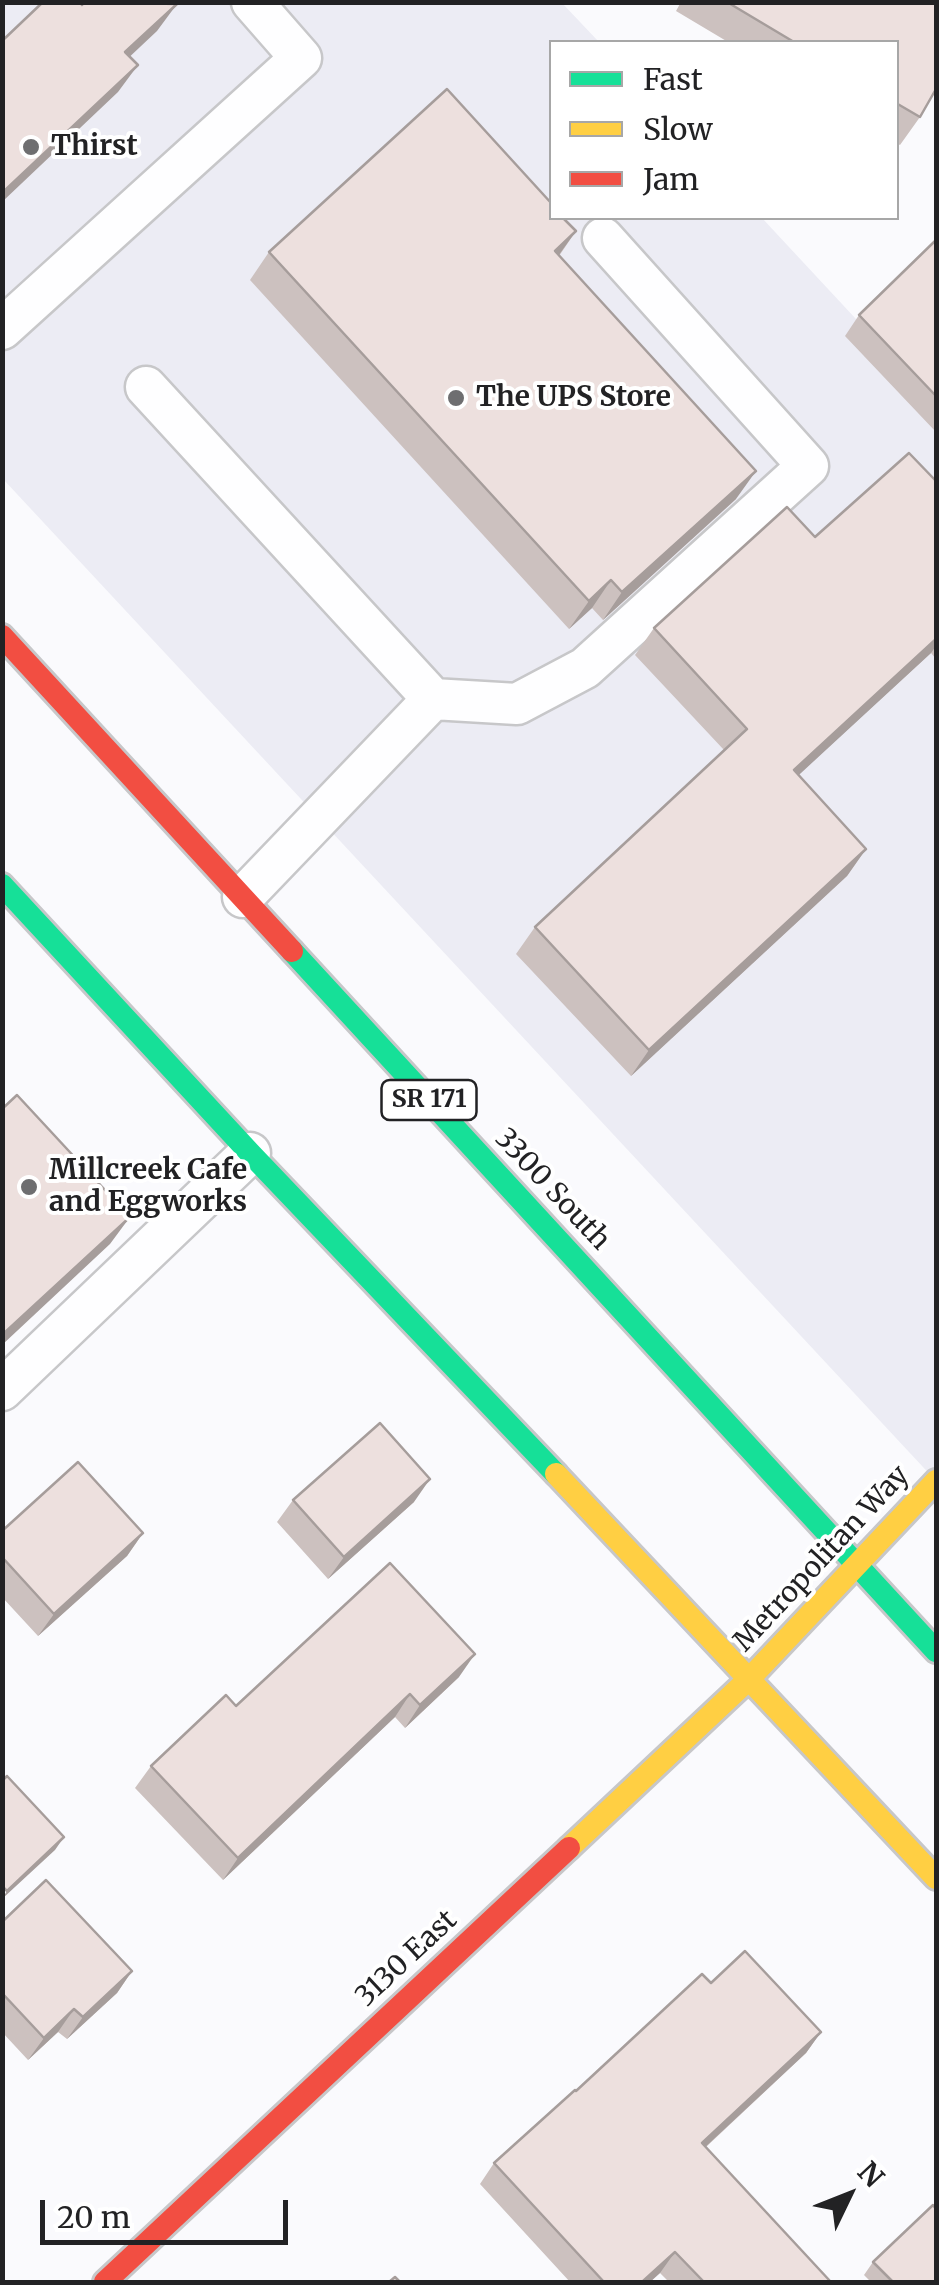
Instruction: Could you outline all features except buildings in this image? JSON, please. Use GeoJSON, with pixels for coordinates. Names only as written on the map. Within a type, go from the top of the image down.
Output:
{"type":"FeatureCollection","features":[{"type":"Feature","properties":{"kind":"main road","name":"3300 South"},"geometry":{"type":"LineString","coordinates":[[2,636],[936,1651]]}},
{"type":"Feature","properties":{"kind":"main road"},"geometry":{"type":"LineString","coordinates":[[2,885],[936,1878]]}},
{"type":"Feature","properties":{"kind":"main road","name":"Metropolitan Way"},"geometry":{"type":"LineString","coordinates":[[750,1678],[936,1481]]}},
{"type":"Feature","properties":{"kind":"main road","name":"3130 East"},"geometry":{"type":"LineString","coordinates":[[104,2282],[750,1678]]}},
{"type":"Feature","properties":{"kind":"lane"},"geometry":{"type":"LineString","coordinates":[[2,329],[301,58],[252,2]]}},
{"type":"Feature","properties":{"kind":"lane"},"geometry":{"type":"LineString","coordinates":[[146,388],[434,699],[516,704],[585,668],[808,466],[603,238]]}},
{"type":"Feature","properties":{"kind":"lane"},"geometry":{"type":"LineString","coordinates":[[243,897],[434,699]]}},
{"type":"Feature","properties":{"kind":"lane"},"geometry":{"type":"LineString","coordinates":[[2,1390],[250,1153]]}},
{"type":"Feature","properties":{"kind":"shaded area"},"geometry":{"type":"Polygon","coordinates":[[[3,3],[562,3],[597,40],[549,40],[549,220],[764,220],[936,405],[936,1481],[3,479],[3,3]]]}},
{"type":"Feature","properties":{"kind":"traffic: fast"},"geometry":{"type":"LineString","coordinates":[[2,885],[556,1474]]}},
{"type":"Feature","properties":{"kind":"traffic: fast"},"geometry":{"type":"LineString","coordinates":[[292,951],[936,1651]]}},
{"type":"Feature","properties":{"kind":"traffic: slow"},"geometry":{"type":"LineString","coordinates":[[556,1474],[936,1878]]}},
{"type":"Feature","properties":{"kind":"traffic: slow"},"geometry":{"type":"LineString","coordinates":[[569,1848],[750,1678],[936,1481]]}},
{"type":"Feature","properties":{"kind":"traffic: jam"},"geometry":{"type":"LineString","coordinates":[[2,636],[292,951]]}},
{"type":"Feature","properties":{"kind":"traffic: jam"},"geometry":{"type":"LineString","coordinates":[[105,2282],[569,1848]]}},
{"type":"Feature","properties":{"kind":"place","name":"Thirst"},"geometry":{"type":"Point","coordinates":[31,147]}},
{"type":"Feature","properties":{"kind":"place","name":"The UPS Store"},"geometry":{"type":"Point","coordinates":[456,398]}},
{"type":"Feature","properties":{"kind":"place","name":"Millcreek Cafe and Eggworks"},"geometry":{"type":"Point","coordinates":[29,1187]}}]}
